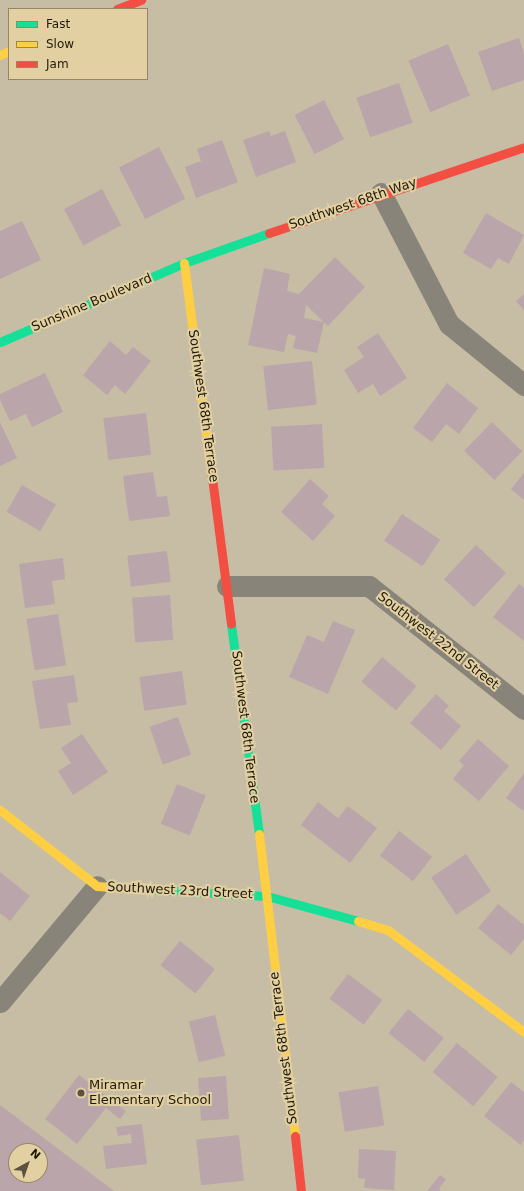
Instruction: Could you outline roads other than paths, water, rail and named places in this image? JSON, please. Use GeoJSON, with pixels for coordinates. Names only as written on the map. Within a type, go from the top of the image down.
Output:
{"type":"FeatureCollection","features":[{"type":"Feature","properties":{"kind":"main road"},"geometry":{"type":"LineString","coordinates":[[120,8],[141,0]]}},
{"type":"Feature","properties":{"kind":"main road","name":"Southwest 68th Way"},"geometry":{"type":"LineString","coordinates":[[184,263],[381,193],[524,146]]}},
{"type":"Feature","properties":{"kind":"main road","name":"Sunshine Boulevard"},"geometry":{"type":"LineString","coordinates":[[0,342],[184,263]]}},
{"type":"Feature","properties":{"kind":"main road","name":"Southwest 68th Terrace"},"geometry":{"type":"LineString","coordinates":[[184,263],[227,586],[301,1191]]}},
{"type":"Feature","properties":{"kind":"main road","name":"Southwest 23rd Street"},"geometry":{"type":"LineString","coordinates":[[0,810],[97,886],[266,896],[388,930],[524,1032]]}},
{"type":"Feature","properties":{"kind":"street"},"geometry":{"type":"LineString","coordinates":[[381,193],[449,324],[524,385]]}},
{"type":"Feature","properties":{"kind":"street","name":"Southwest 22nd Street"},"geometry":{"type":"LineString","coordinates":[[227,586],[369,586],[524,709]]}},
{"type":"Feature","properties":{"kind":"street"},"geometry":{"type":"LineString","coordinates":[[0,1002],[97,886]]}},
{"type":"Feature","properties":{"kind":"place","name":"Miramar Elementary School"},"geometry":{"type":"Point","coordinates":[81,1093]}}]}
